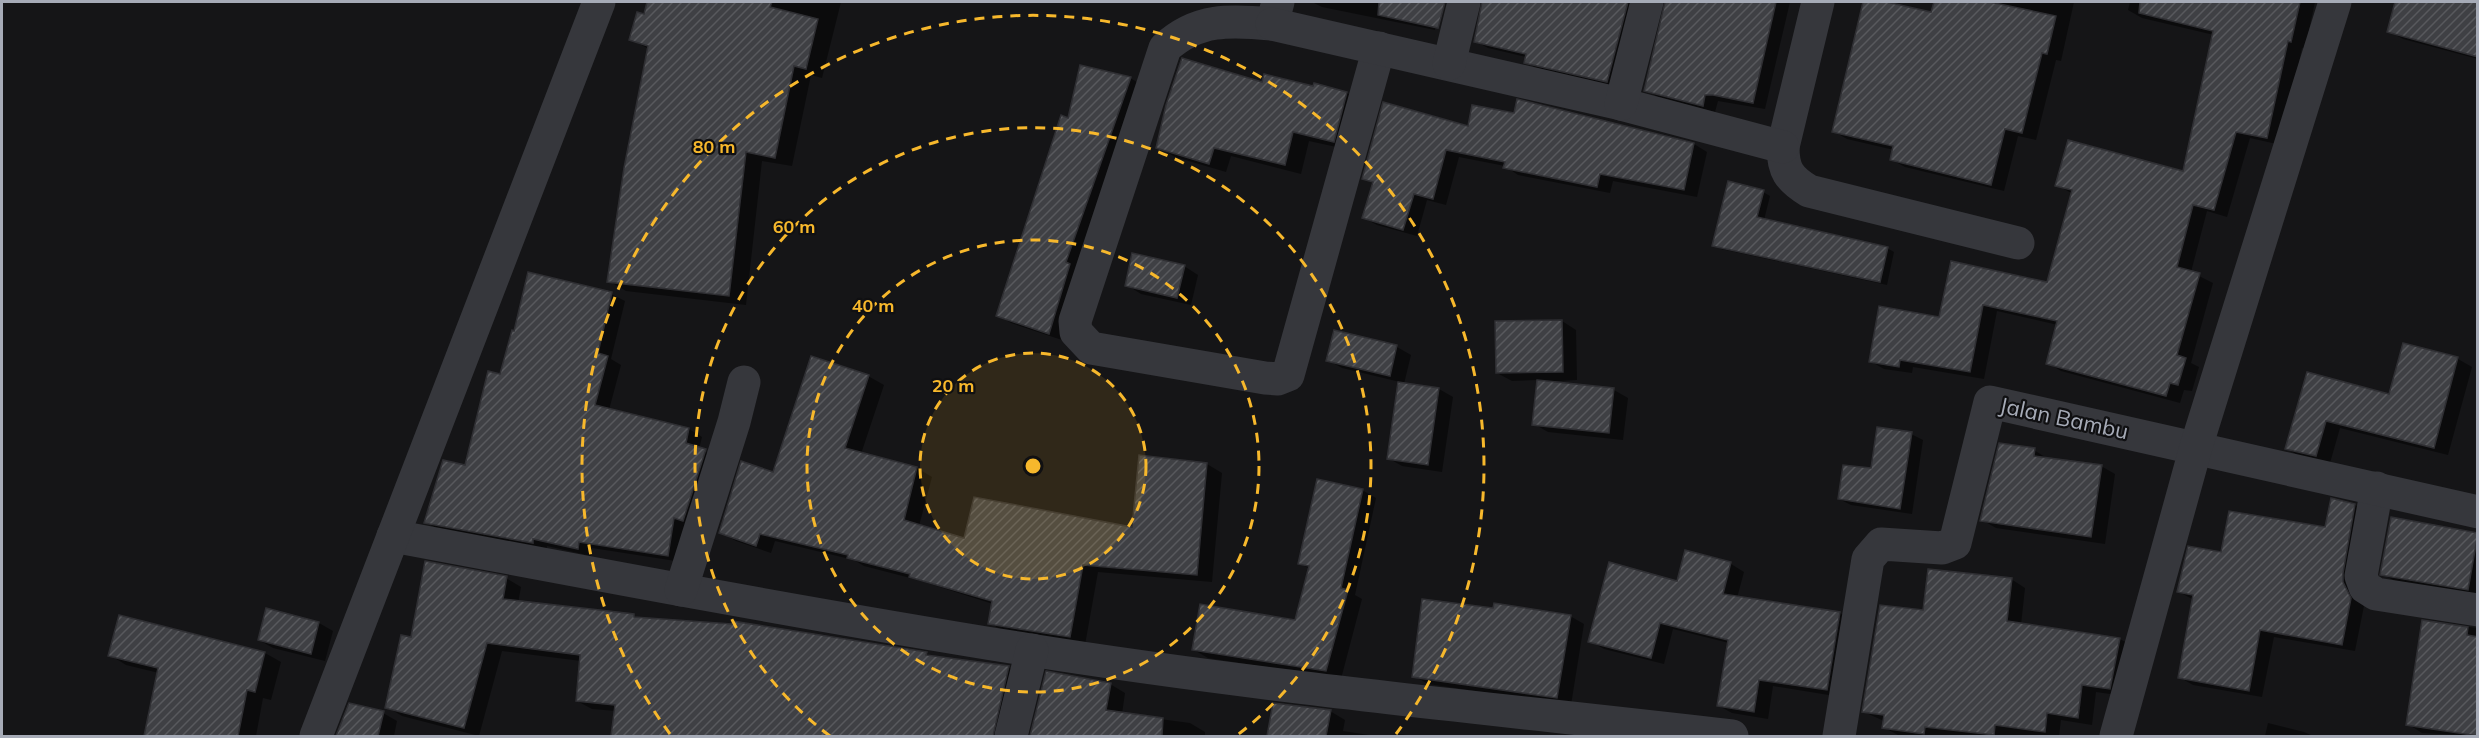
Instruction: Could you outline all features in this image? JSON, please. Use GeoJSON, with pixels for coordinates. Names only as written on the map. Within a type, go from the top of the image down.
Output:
{"type":"FeatureCollection","features":[{"type":"Feature","properties":{"kind":"street"},"geometry":{"type":"LineString","coordinates":[[316,736],[599,2]]}},
{"type":"Feature","properties":{"kind":"street"},"geometry":{"type":"LineString","coordinates":[[1449,64],[1464,2]]}},
{"type":"Feature","properties":{"kind":"street"},"geometry":{"type":"LineString","coordinates":[[1621,104],[1647,2]]}},
{"type":"Feature","properties":{"kind":"street"},"geometry":{"type":"LineString","coordinates":[[1818,2],[1783,147],[1783,163],[1787,175],[1809,191],[2018,243]]}},
{"type":"Feature","properties":{"kind":"street"},"geometry":{"type":"LineString","coordinates":[[2116,736],[2196,447],[2335,2]]}},
{"type":"Feature","properties":{"kind":"street"},"geometry":{"type":"LineString","coordinates":[[1378,48],[1293,365],[1288,375],[1278,379],[1265,378],[1091,348],[1076,332],[1075,321],[1165,48],[1182,32],[1229,20],[1275,13],[1378,48],[1621,104],[1783,147]]}},
{"type":"Feature","properties":{"kind":"street"},"geometry":{"type":"LineString","coordinates":[[681,590],[734,422],[744,382]]}},
{"type":"Feature","properties":{"kind":"street","name":"Jalan Bambu"},"geometry":{"type":"LineString","coordinates":[[1839,736],[1868,559],[1881,544],[1942,548],[1955,543],[1990,402],[2377,488],[2478,513]]}},
{"type":"Feature","properties":{"kind":"street"},"geometry":{"type":"LineString","coordinates":[[2377,488],[2361,576],[2365,587],[2376,594],[2478,610]]}},
{"type":"Feature","properties":{"kind":"street"},"geometry":{"type":"LineString","coordinates":[[393,536],[681,590],[1032,650],[1557,726],[1732,736]]}},
{"type":"Feature","properties":{"kind":"street"},"geometry":{"type":"LineString","coordinates":[[1011,736],[1032,650]]}},
{"type":"Feature","properties":{"kind":"building"},"geometry":{"type":"Polygon","coordinates":[[[647,2],[772,2],[770,7],[818,19],[806,69],[794,66],[775,158],[746,152],[729,296],[607,282],[624,168],[648,46],[629,40],[637,12],[644,14],[647,2]]]}},
{"type":"Feature","properties":{"kind":"building"},"geometry":{"type":"Polygon","coordinates":[[[1379,2],[1445,2],[1438,28],[1378,15],[1379,2]]]}},
{"type":"Feature","properties":{"kind":"building"},"geometry":{"type":"Polygon","coordinates":[[[1482,2],[1628,2],[1607,82],[1524,63],[1526,54],[1474,42],[1482,2]]]}},
{"type":"Feature","properties":{"kind":"building"},"geometry":{"type":"Polygon","coordinates":[[[1665,2],[1776,2],[1753,103],[1705,95],[1703,106],[1644,91],[1665,2]]]}},
{"type":"Feature","properties":{"kind":"building"},"geometry":{"type":"Polygon","coordinates":[[[1863,2],[1887,2],[1931,12],[1934,2],[1990,2],[2056,16],[2047,54],[2042,53],[2022,133],[2005,129],[1991,185],[1890,160],[1893,146],[1832,132],[1863,2]]]}},
{"type":"Feature","properties":{"kind":"building"},"geometry":{"type":"Polygon","coordinates":[[[2140,2],[2300,2],[2291,42],[2288,41],[2267,138],[2236,132],[2214,210],[2193,205],[2177,267],[2200,273],[2177,355],[2186,358],[2178,385],[2170,383],[2166,396],[2046,364],[2057,321],[1983,305],[1970,372],[1900,360],[1899,367],[1869,362],[1879,306],[1939,317],[1951,261],[2047,282],[2072,190],[2055,186],[2068,140],[2183,171],[2213,31],[2139,13],[2140,2]]]}},
{"type":"Feature","properties":{"kind":"building"},"geometry":{"type":"Polygon","coordinates":[[[2395,2],[2478,2],[2478,57],[2387,32],[2395,2]]]}},
{"type":"Feature","properties":{"kind":"building"},"geometry":{"type":"Polygon","coordinates":[[[1182,58],[1262,82],[1264,74],[1313,86],[1314,83],[1347,92],[1334,142],[1293,132],[1285,165],[1214,148],[1209,164],[1156,148],[1166,105],[1182,58]]]}},
{"type":"Feature","properties":{"kind":"building"},"geometry":{"type":"Polygon","coordinates":[[[1080,65],[1131,77],[1066,262],[1070,264],[1049,334],[996,316],[1061,115],[1068,118],[1080,65]]]}},
{"type":"Feature","properties":{"kind":"building"},"geometry":{"type":"Polygon","coordinates":[[[1517,99],[1694,143],[1684,190],[1600,174],[1597,187],[1503,168],[1505,162],[1446,150],[1433,199],[1414,194],[1403,230],[1362,218],[1373,182],[1362,179],[1383,102],[1468,126],[1472,105],[1514,113],[1517,99]]]}},
{"type":"Feature","properties":{"kind":"building"},"geometry":{"type":"Polygon","coordinates":[[[1728,181],[1764,190],[1757,217],[1888,247],[1880,282],[1712,246],[1728,181]]]}},
{"type":"Feature","properties":{"kind":"building"},"geometry":{"type":"Polygon","coordinates":[[[1132,253],[1185,265],[1177,298],[1125,286],[1132,253]]]}},
{"type":"Feature","properties":{"kind":"building"},"geometry":{"type":"Polygon","coordinates":[[[528,272],[612,292],[598,353],[608,356],[595,405],[689,428],[686,443],[706,449],[683,521],[674,518],[668,556],[579,542],[578,549],[533,539],[533,543],[424,523],[443,460],[465,465],[488,371],[500,374],[512,330],[514,331],[528,272]]]}},
{"type":"Feature","properties":{"kind":"building"},"geometry":{"type":"Polygon","coordinates":[[[1562,320],[1563,372],[1496,373],[1495,321],[1562,320]]]}},
{"type":"Feature","properties":{"kind":"building"},"geometry":{"type":"Polygon","coordinates":[[[1334,330],[1397,345],[1390,376],[1326,361],[1334,330]]]}},
{"type":"Feature","properties":{"kind":"building"},"geometry":{"type":"Polygon","coordinates":[[[2403,343],[2458,357],[2434,448],[2326,421],[2316,456],[2285,449],[2307,372],[2389,394],[2403,343]]]}},
{"type":"Feature","properties":{"kind":"building"},"geometry":{"type":"Polygon","coordinates":[[[811,356],[869,375],[845,448],[917,467],[904,520],[964,538],[974,497],[1132,527],[1139,455],[1207,463],[1197,575],[1083,565],[1070,637],[988,624],[992,601],[909,577],[910,574],[847,558],[848,555],[760,534],[756,546],[719,533],[741,461],[773,472],[811,356]]]}},
{"type":"Feature","properties":{"kind":"building"},"geometry":{"type":"Polygon","coordinates":[[[1537,380],[1614,388],[1609,433],[1532,425],[1537,380]]]}},
{"type":"Feature","properties":{"kind":"building"},"geometry":{"type":"Polygon","coordinates":[[[1398,382],[1439,388],[1428,465],[1387,459],[1398,382]]]}},
{"type":"Feature","properties":{"kind":"building"},"geometry":{"type":"Polygon","coordinates":[[[1877,427],[1912,432],[1900,509],[1838,499],[1843,465],[1871,468],[1877,427]]]}},
{"type":"Feature","properties":{"kind":"building"},"geometry":{"type":"Polygon","coordinates":[[[1999,443],[2035,448],[2034,456],[2102,465],[2091,537],[1980,521],[1999,443]]]}},
{"type":"Feature","properties":{"kind":"building"},"geometry":{"type":"Polygon","coordinates":[[[1317,479],[1363,489],[1341,588],[1348,590],[1326,671],[1192,650],[1200,604],[1295,620],[1309,566],[1298,564],[1317,479]]]}},
{"type":"Feature","properties":{"kind":"building"},"geometry":{"type":"Polygon","coordinates":[[[2331,498],[2355,504],[2343,573],[2343,582],[2351,598],[2342,645],[2260,630],[2249,691],[2178,678],[2193,595],[2177,592],[2188,546],[2221,552],[2229,511],[2325,527],[2331,498]]]}},
{"type":"Feature","properties":{"kind":"building"},"geometry":{"type":"Polygon","coordinates":[[[2391,517],[2478,533],[2468,590],[2380,575],[2391,517]]]}},
{"type":"Feature","properties":{"kind":"building"},"geometry":{"type":"Polygon","coordinates":[[[1685,550],[1731,562],[1723,594],[1840,612],[1827,690],[1759,680],[1754,712],[1717,706],[1728,640],[1660,623],[1651,658],[1588,642],[1609,562],[1677,581],[1685,550]]]}},
{"type":"Feature","properties":{"kind":"building"},"geometry":{"type":"Polygon","coordinates":[[[425,561],[507,576],[503,599],[634,614],[634,617],[732,624],[732,621],[927,652],[926,655],[1009,666],[993,736],[611,736],[615,705],[576,701],[580,655],[487,643],[464,728],[385,708],[401,635],[411,637],[425,561]]]}},
{"type":"Feature","properties":{"kind":"building"},"geometry":{"type":"Polygon","coordinates":[[[1928,569],[2012,578],[2007,621],[2120,638],[2110,689],[2082,685],[2078,718],[2047,713],[2045,732],[1995,725],[1994,735],[1925,727],[1924,734],[1882,728],[1884,715],[1862,712],[1880,605],[1923,610],[1928,569]]]}},
{"type":"Feature","properties":{"kind":"building"},"geometry":{"type":"Polygon","coordinates":[[[1422,599],[1493,608],[1494,603],[1571,615],[1557,698],[1412,677],[1422,599]]]}},
{"type":"Feature","properties":{"kind":"building"},"geometry":{"type":"Polygon","coordinates":[[[266,608],[319,622],[311,654],[258,640],[266,608]]]}},
{"type":"Feature","properties":{"kind":"building"},"geometry":{"type":"Polygon","coordinates":[[[119,615],[265,652],[255,692],[247,690],[238,736],[144,736],[158,668],[108,656],[119,615]]]}},
{"type":"Feature","properties":{"kind":"building"},"geometry":{"type":"Polygon","coordinates":[[[2422,620],[2468,627],[2467,635],[2478,637],[2478,736],[2406,725],[2422,620]]]}},
{"type":"Feature","properties":{"kind":"building"},"geometry":{"type":"Polygon","coordinates":[[[1046,671],[1111,683],[1106,710],[1163,718],[1162,736],[1030,736],[1046,671]]]}},
{"type":"Feature","properties":{"kind":"building"},"geometry":{"type":"Polygon","coordinates":[[[349,703],[384,711],[378,736],[336,736],[349,703]]]}},
{"type":"Feature","properties":{"kind":"building"},"geometry":{"type":"Polygon","coordinates":[[[1273,703],[1331,710],[1326,736],[1267,736],[1273,703]]]}}]}
